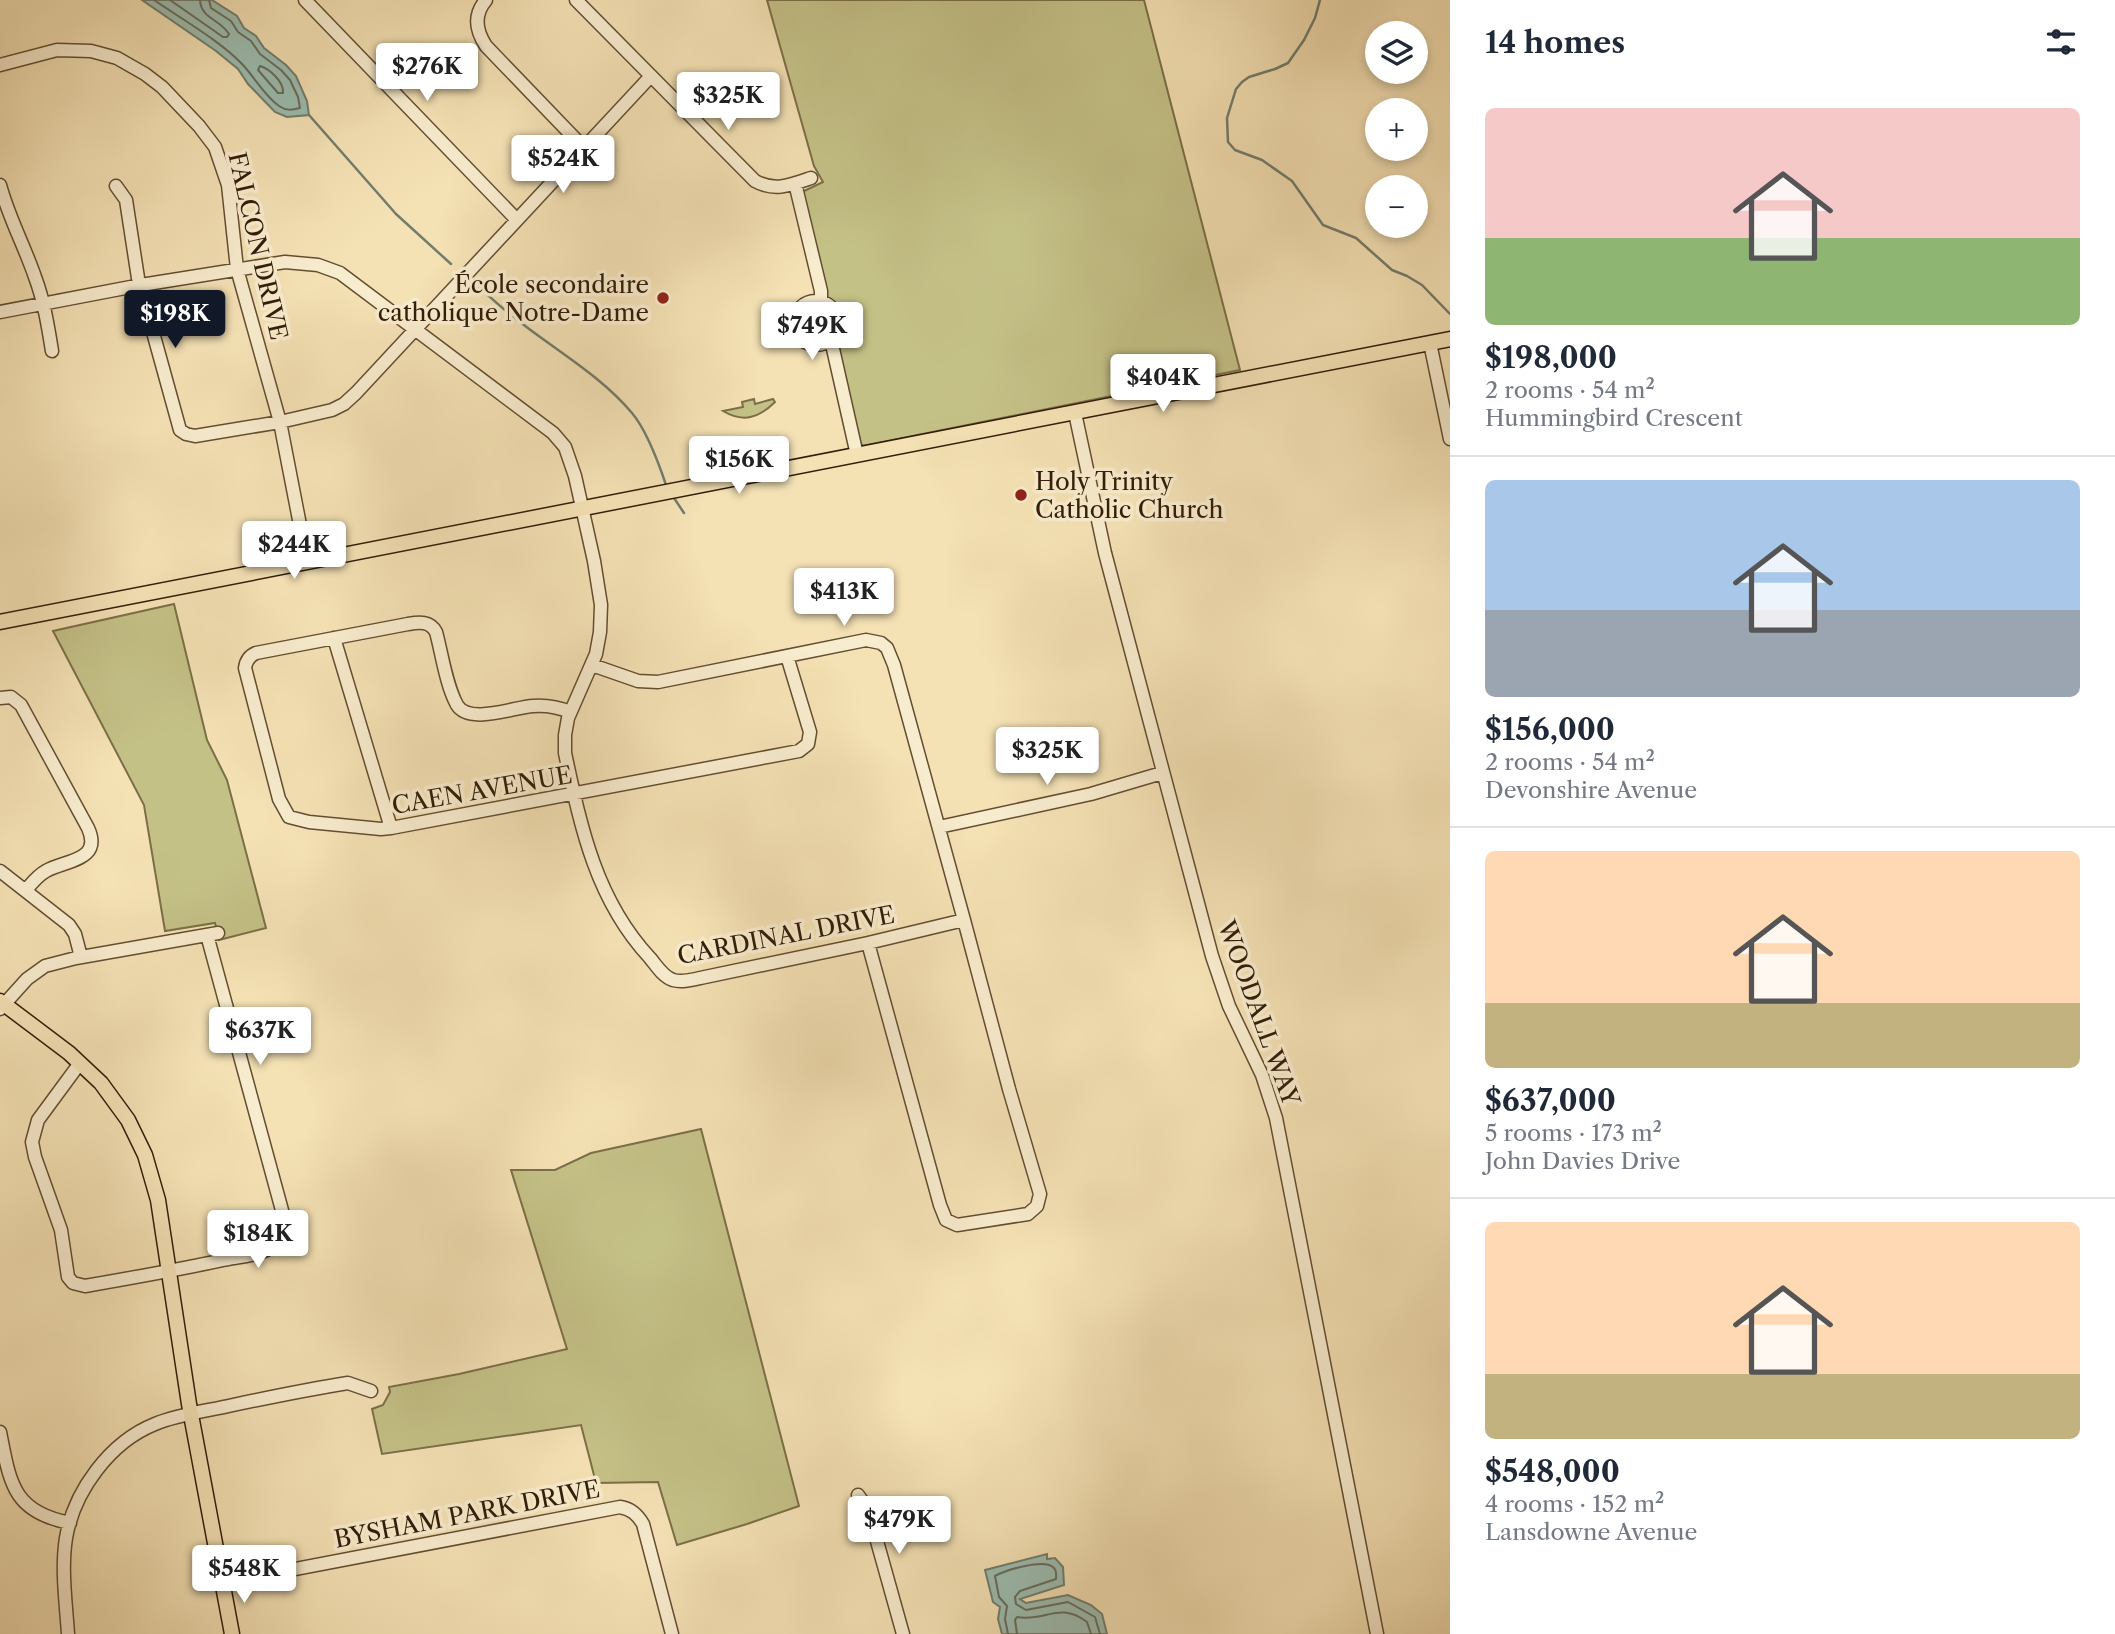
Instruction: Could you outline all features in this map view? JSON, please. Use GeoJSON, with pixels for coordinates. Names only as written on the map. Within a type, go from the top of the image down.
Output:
{"type":"FeatureCollection","features":[{"type":"Feature","properties":{"kind":"main road"},"geometry":{"type":"LineString","coordinates":[[0,622],[1450,339]]}},
{"type":"Feature","properties":{"kind":"main road"},"geometry":{"type":"LineString","coordinates":[[1,1004],[80,1063],[101,1083],[119,1105],[143,1149],[157,1199],[191,1415],[232,1634]]}},
{"type":"Feature","properties":{"kind":"street"},"geometry":{"type":"LineString","coordinates":[[486,0],[478,13],[480,37],[584,148]]}},
{"type":"Feature","properties":{"kind":"street"},"geometry":{"type":"LineString","coordinates":[[576,0],[755,181],[775,188],[811,178]]}},
{"type":"Feature","properties":{"kind":"street"},"geometry":{"type":"LineString","coordinates":[[313,3],[517,220]]}},
{"type":"Feature","properties":{"kind":"street","name":"FALCON DRIVE"},"geometry":{"type":"LineString","coordinates":[[0,65],[51,51],[92,51],[128,63],[155,81],[199,125],[215,147],[228,186],[237,269],[279,422],[307,561]]}},
{"type":"Feature","properties":{"kind":"street"},"geometry":{"type":"LineString","coordinates":[[116,186],[126,200],[141,285],[177,424],[183,433],[197,436],[279,422],[332,410],[344,404],[650,77]]}},
{"type":"Feature","properties":{"kind":"street"},"geometry":{"type":"LineString","coordinates":[[795,183],[821,291],[821,302]]}},
{"type":"Feature","properties":{"kind":"street"},"geometry":{"type":"LineString","coordinates":[[0,185],[8,215],[44,304],[52,351]]}},
{"type":"Feature","properties":{"kind":"street","name":"CARDINAL DRIVE"},"geometry":{"type":"LineString","coordinates":[[0,312],[285,261],[318,265],[355,283],[557,437],[569,456],[583,509],[601,605],[600,632],[592,665],[570,712],[564,743],[574,795],[604,892],[636,944],[666,977],[681,981],[705,977],[964,920]]}},
{"type":"Feature","properties":{"kind":"street"},"geometry":{"type":"LineString","coordinates":[[821,302],[837,314],[838,330],[831,340],[811,345],[798,336],[794,321],[800,308],[807,303],[821,302]]}},
{"type":"Feature","properties":{"kind":"street"},"geometry":{"type":"LineString","coordinates":[[831,340],[857,455]]}},
{"type":"Feature","properties":{"kind":"street"},"geometry":{"type":"LineString","coordinates":[[1430,343],[1450,439]]}},
{"type":"Feature","properties":{"kind":"street","name":"WOODALL WAY"},"geometry":{"type":"LineString","coordinates":[[1075,413],[1105,552],[1212,956],[1229,1006],[1262,1075],[1276,1118],[1377,1634]]}},
{"type":"Feature","properties":{"kind":"street","name":"CAEN AVENUE"},"geometry":{"type":"LineString","coordinates":[[570,712],[544,706],[478,715],[464,712],[453,695],[436,632],[428,623],[415,622],[256,653],[251,655],[245,668],[279,799],[289,817],[381,829],[574,795],[803,749],[808,744],[810,732],[787,656]]}},
{"type":"Feature","properties":{"kind":"street"},"geometry":{"type":"LineString","coordinates":[[334,638],[391,828]]}},
{"type":"Feature","properties":{"kind":"street"},"geometry":{"type":"LineString","coordinates":[[592,665],[638,681],[653,682],[866,640],[881,643],[887,648],[908,708],[1009,1089],[1040,1194],[1037,1206],[1028,1214],[957,1225],[946,1220],[868,943]]}},
{"type":"Feature","properties":{"kind":"street"},"geometry":{"type":"LineString","coordinates":[[0,698],[11,697],[21,705],[92,839],[90,849],[84,856],[39,875],[26,890]]}},
{"type":"Feature","properties":{"kind":"street"},"geometry":{"type":"LineString","coordinates":[[939,827],[1091,794],[1162,773]]}},
{"type":"Feature","properties":{"kind":"street"},"geometry":{"type":"LineString","coordinates":[[0,871],[73,929],[81,957]]}},
{"type":"Feature","properties":{"kind":"street"},"geometry":{"type":"LineString","coordinates":[[1,1004],[40,968],[81,957],[212,934],[284,1214],[278,1239],[266,1250],[85,1286],[73,1283],[68,1277],[62,1234],[34,1154],[32,1135],[38,1120],[80,1063]]}},
{"type":"Feature","properties":{"kind":"street"},"geometry":{"type":"LineString","coordinates":[[68,1634],[64,1558],[70,1523],[88,1484],[118,1447],[151,1425],[191,1415],[340,1384],[348,1383],[371,1391]]}},
{"type":"Feature","properties":{"kind":"street"},"geometry":{"type":"LineString","coordinates":[[0,1432],[11,1482],[21,1498],[38,1513],[70,1523]]}},
{"type":"Feature","properties":{"kind":"street"},"geometry":{"type":"LineString","coordinates":[[858,1495],[868,1509],[903,1634]]}},
{"type":"Feature","properties":{"kind":"street","name":"BYSHAM PARK DRIVE"},"geometry":{"type":"LineString","coordinates":[[222,1583],[620,1507],[638,1515],[643,1524],[672,1634]]}},
{"type":"Feature","properties":{"kind":"shaded area"},"geometry":{"type":"Polygon","coordinates":[[[767,0],[1144,0],[1240,370],[863,446],[837,341],[843,321],[839,310],[825,294],[803,195],[804,191],[823,182],[814,166],[767,0]]]}},
{"type":"Feature","properties":{"kind":"shaded area"},"geometry":{"type":"Polygon","coordinates":[[[816,306],[828,311],[833,323],[828,335],[816,340],[804,335],[799,323],[804,311],[816,306]]]}},
{"type":"Feature","properties":{"kind":"shaded area"},"geometry":{"type":"Polygon","coordinates":[[[754,399],[755,404],[773,399],[775,402],[763,412],[750,417],[737,417],[723,411],[743,407],[742,402],[754,399]]]}},
{"type":"Feature","properties":{"kind":"shaded area"},"geometry":{"type":"Polygon","coordinates":[[[174,604],[207,740],[227,780],[266,928],[219,940],[215,923],[165,931],[144,805],[53,631],[174,604]]]}},
{"type":"Feature","properties":{"kind":"shaded area"},"geometry":{"type":"Polygon","coordinates":[[[701,1129],[799,1506],[677,1545],[658,1482],[596,1483],[581,1425],[382,1454],[372,1409],[383,1405],[390,1392],[389,1387],[567,1349],[511,1170],[555,1170],[591,1153],[701,1129]]]}},
{"type":"Feature","properties":{"kind":"water"},"geometry":{"type":"Polygon","coordinates":[[[142,0],[212,0],[237,16],[244,28],[256,36],[264,48],[296,76],[307,101],[309,115],[287,117],[275,112],[248,84],[238,69],[142,0]]]}},
{"type":"Feature","properties":{"kind":"water"},"geometry":{"type":"Polygon","coordinates":[[[1047,1554],[1047,1559],[1055,1558],[1063,1567],[1064,1585],[1020,1599],[1026,1603],[1068,1595],[1091,1605],[1102,1614],[1107,1634],[1002,1634],[998,1619],[1000,1607],[993,1602],[985,1570],[1047,1554]]]}},
{"type":"Feature","properties":{"kind":"waterway"},"geometry":{"type":"LineString","coordinates":[[1320,0],[1304,40],[1288,63],[1249,77],[1236,89],[1227,118],[1228,142],[1235,150],[1262,160],[1292,181],[1323,225],[1356,238],[1392,270],[1422,285],[1450,314]]}},
{"type":"Feature","properties":{"kind":"waterway"},"geometry":{"type":"LineString","coordinates":[[309,115],[396,214],[451,264]]}},
{"type":"Feature","properties":{"kind":"waterway"},"geometry":{"type":"LineString","coordinates":[[479,287],[620,400],[643,429],[666,485]]}},
{"type":"Feature","properties":{"kind":"waterway"},"geometry":{"type":"LineString","coordinates":[[674,498],[684,513]]}},
{"type":"Feature","properties":{"kind":"place","name":"École secondaire catholique Notre-Dame"},"geometry":{"type":"Point","coordinates":[663,298]}},
{"type":"Feature","properties":{"kind":"place","name":"Holy Trinity Catholic Church"},"geometry":{"type":"Point","coordinates":[1021,495]}}]}
